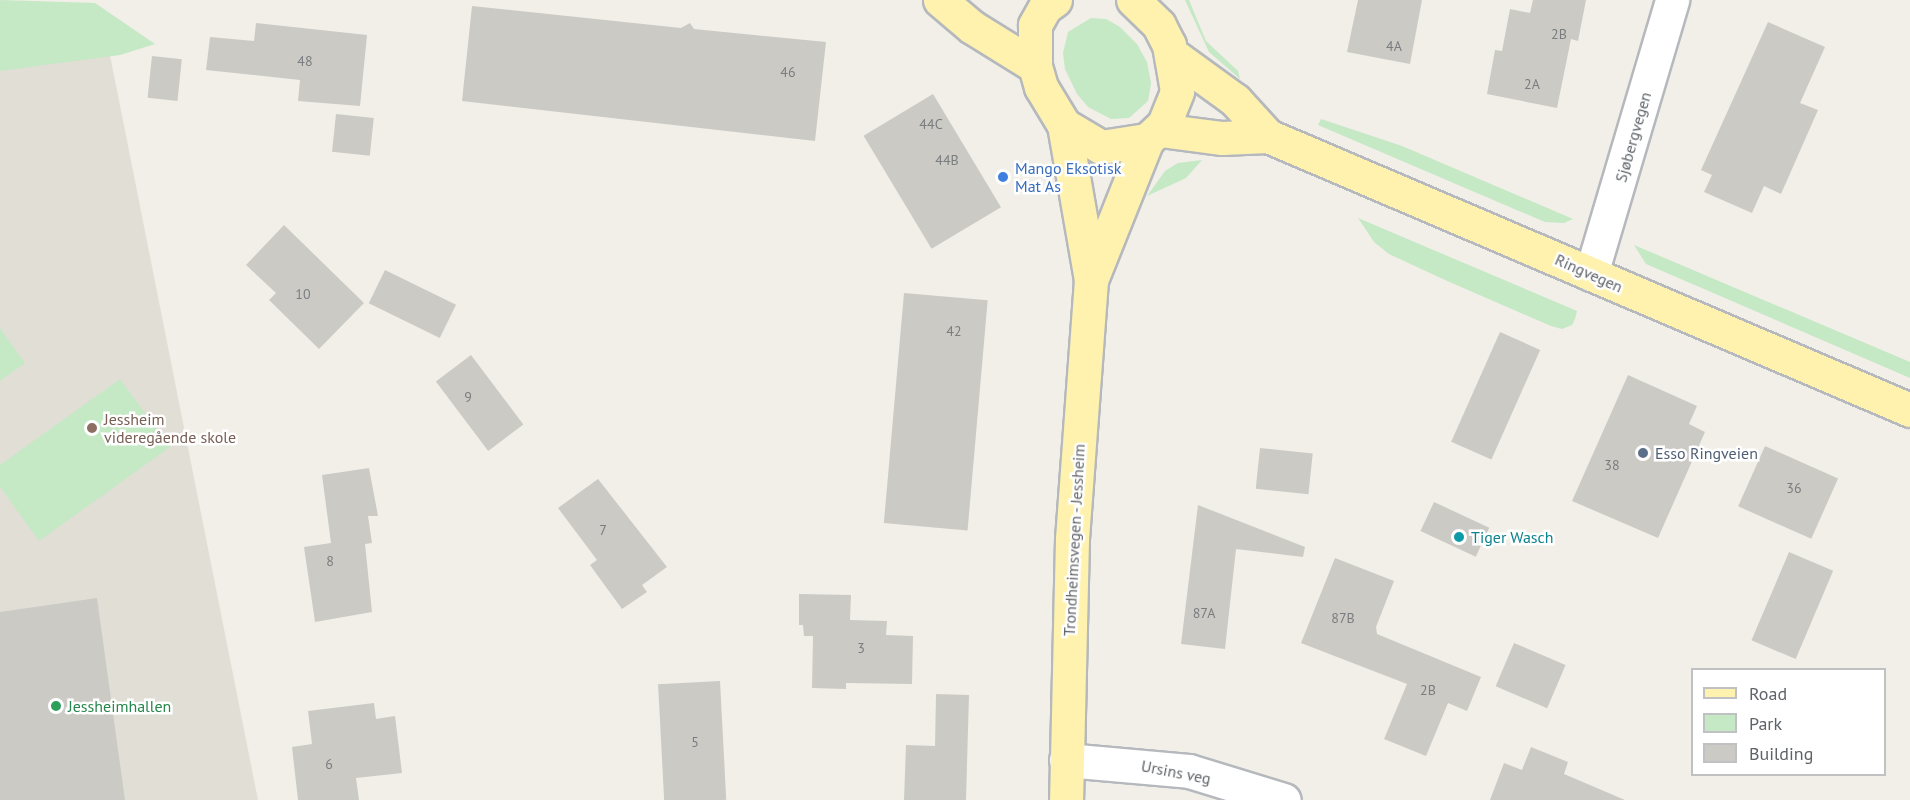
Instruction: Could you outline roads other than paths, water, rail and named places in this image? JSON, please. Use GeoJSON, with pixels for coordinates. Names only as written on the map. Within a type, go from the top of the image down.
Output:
{"type":"FeatureCollection","features":[{"type":"Feature","properties":{"kind":"main road"},"geometry":{"type":"LineString","coordinates":[[940,0],[972,27],[1035,66]]}},
{"type":"Feature","properties":{"kind":"main road"},"geometry":{"type":"LineString","coordinates":[[1055,0],[1045,7],[1035,25],[1035,66],[1052,111],[1064,125]]}},
{"type":"Feature","properties":{"kind":"main road"},"geometry":{"type":"LineString","coordinates":[[1133,0],[1160,13],[1173,55]]}},
{"type":"Feature","properties":{"kind":"main road","name":"Ringvegen"},"geometry":{"type":"LineString","coordinates":[[1173,55],[1235,100],[1268,136],[1910,410]]}},
{"type":"Feature","properties":{"kind":"main road","name":"Trondheimsvegen - Jessheim"},"geometry":{"type":"LineString","coordinates":[[1091,280],[1153,135],[1173,108],[1177,91],[1173,55]]}},
{"type":"Feature","properties":{"kind":"main road","name":"Ringvegen"},"geometry":{"type":"LineString","coordinates":[[1064,125],[1101,147],[1153,135],[1222,138],[1268,136]]}},
{"type":"Feature","properties":{"kind":"main road","name":"Trondheimsvegen - Jessheim"},"geometry":{"type":"LineString","coordinates":[[1064,125],[1091,280],[1072,539],[1066,800]]}},
{"type":"Feature","properties":{"kind":"street","name":"Sjøbergvegen"},"geometry":{"type":"LineString","coordinates":[[1591,274],[1672,0]]}},
{"type":"Feature","properties":{"kind":"street","name":"Ursins veg"},"geometry":{"type":"LineString","coordinates":[[1066,760],[1189,771],[1284,800]]}},
{"type":"Feature","properties":{"kind":"place","name":"Mango Eksotisk Mat As"},"geometry":{"type":"Point","coordinates":[1003,177]}},
{"type":"Feature","properties":{"kind":"place","name":"Jessheim videregående skole"},"geometry":{"type":"Point","coordinates":[92,428]}},
{"type":"Feature","properties":{"kind":"place","name":"Esso Ringveien"},"geometry":{"type":"Point","coordinates":[1643,453]}},
{"type":"Feature","properties":{"kind":"place","name":"Tiger Wasch"},"geometry":{"type":"Point","coordinates":[1459,537]}},
{"type":"Feature","properties":{"kind":"place","name":"Jessheimhallen"},"geometry":{"type":"Point","coordinates":[56,706]}}]}
